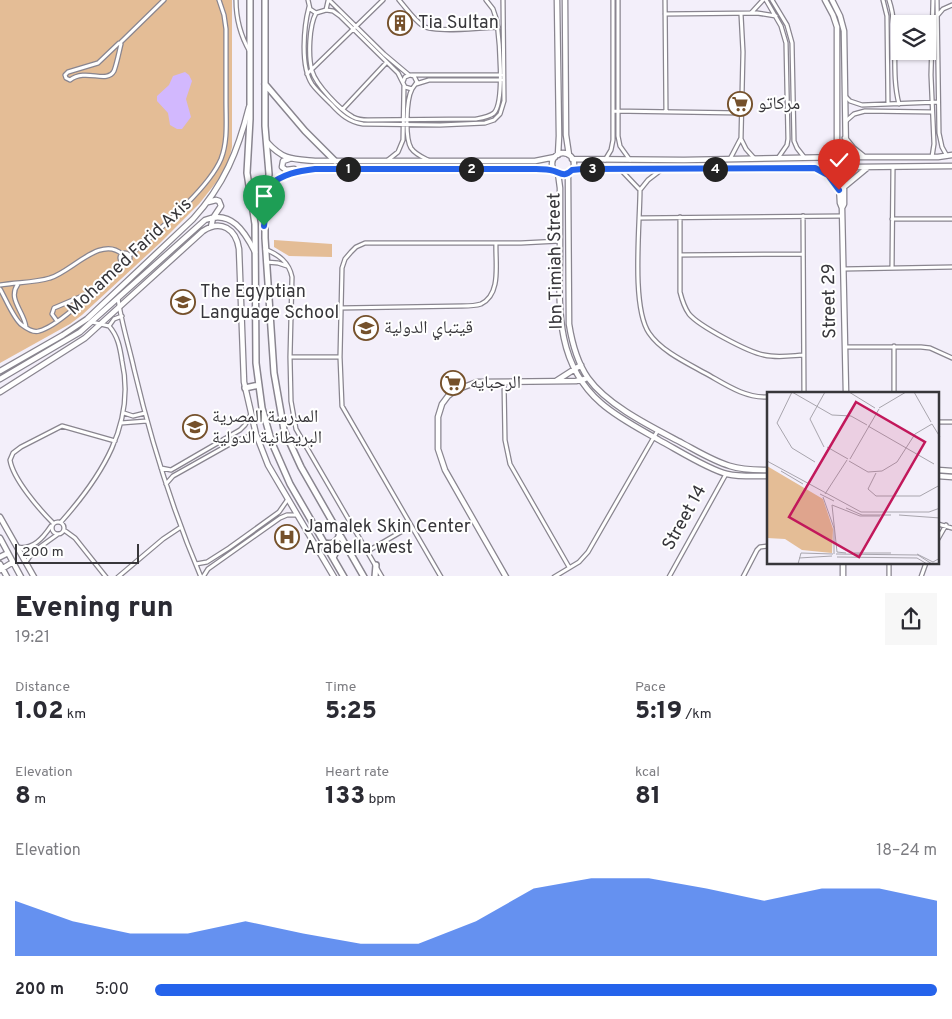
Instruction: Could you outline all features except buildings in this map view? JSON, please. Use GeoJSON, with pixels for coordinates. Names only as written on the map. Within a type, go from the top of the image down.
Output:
{"type":"FeatureCollection","features":[{"type":"Feature","properties":{"kind":"main road"},"geometry":{"type":"LineString","coordinates":[[250,0],[250,100],[247,173],[255,224],[256,363],[259,386],[267,429],[280,464],[344,576]]}},
{"type":"Feature","properties":{"kind":"main road"},"geometry":{"type":"LineString","coordinates":[[265,0],[265,84],[269,185],[265,220],[265,249],[274,373],[284,430],[301,467],[364,576]]}},
{"type":"Feature","properties":{"kind":"main road"},"geometry":{"type":"LineString","coordinates":[[265,84],[305,131],[335,161]]}},
{"type":"Feature","properties":{"kind":"main road"},"geometry":{"type":"LineString","coordinates":[[245,388],[259,386]]}},
{"type":"Feature","properties":{"kind":"main road"},"geometry":{"type":"LineString","coordinates":[[324,543],[333,543],[337,540],[340,533]]}},
{"type":"Feature","properties":{"kind":"main road"},"geometry":{"type":"LineString","coordinates":[[333,558],[337,549],[347,547]]}},
{"type":"Feature","properties":{"kind":"main road"},"geometry":{"type":"LineString","coordinates":[[375,576],[376,565]]}},
{"type":"Feature","properties":{"kind":"street"},"geometry":{"type":"LineString","coordinates":[[121,42],[115,68],[110,75],[103,77],[82,74],[70,80],[66,78],[69,71],[98,63],[164,0]]}},
{"type":"Feature","properties":{"kind":"street"},"geometry":{"type":"LineString","coordinates":[[129,256],[126,253],[122,254],[118,250],[96,251],[56,276],[45,280],[0,287],[18,322],[34,332],[38,332],[57,321],[123,263],[128,261],[129,256],[169,220],[215,170],[223,152],[226,134],[226,29],[219,0]]}},
{"type":"Feature","properties":{"kind":"street"},"geometry":{"type":"LineString","coordinates":[[236,0],[236,17],[250,52]]}},
{"type":"Feature","properties":{"kind":"street"},"geometry":{"type":"LineString","coordinates":[[308,0],[305,28],[307,74],[315,87],[337,111],[352,122],[403,125],[485,123],[494,120],[500,114],[504,106],[502,80],[503,0]]}},
{"type":"Feature","properties":{"kind":"street"},"geometry":{"type":"LineString","coordinates":[[308,7],[312,11],[320,13],[326,10],[329,0]]}},
{"type":"Feature","properties":{"kind":"street"},"geometry":{"type":"LineString","coordinates":[[329,0],[386,63],[398,73],[403,84],[407,88],[412,88]]}},
{"type":"Feature","properties":{"kind":"street"},"geometry":{"type":"LineString","coordinates":[[307,74],[383,0]]}},
{"type":"Feature","properties":{"kind":"street"},"geometry":{"type":"LineString","coordinates":[[399,0],[422,25],[429,28],[498,27]]}},
{"type":"Feature","properties":{"kind":"street"},"geometry":{"type":"LineString","coordinates":[[486,0],[496,15],[502,75]]}},
{"type":"Feature","properties":{"kind":"street"},"geometry":{"type":"LineString","coordinates":[[557,0],[559,136],[557,156],[553,162],[557,172]]}},
{"type":"Feature","properties":{"kind":"street"},"geometry":{"type":"LineString","coordinates":[[565,0],[566,135],[572,170]]}},
{"type":"Feature","properties":{"kind":"street"},"geometry":{"type":"LineString","coordinates":[[605,160],[612,145],[613,0]]}},
{"type":"Feature","properties":{"kind":"street"},"geometry":{"type":"LineString","coordinates":[[618,0],[618,141],[622,150],[631,161]]}},
{"type":"Feature","properties":{"kind":"street"},"geometry":{"type":"LineString","coordinates":[[665,0],[666,112]]}},
{"type":"Feature","properties":{"kind":"street"},"geometry":{"type":"LineString","coordinates":[[751,13],[764,0],[784,32],[786,43],[788,134],[787,145],[778,158]]}},
{"type":"Feature","properties":{"kind":"street"},"geometry":{"type":"LineString","coordinates":[[772,0],[787,26],[792,43],[794,134],[797,148],[804,158]]}},
{"type":"Feature","properties":{"kind":"street"},"geometry":{"type":"LineString","coordinates":[[825,0],[834,15],[837,27],[837,157]]}},
{"type":"Feature","properties":{"kind":"street"},"geometry":{"type":"LineString","coordinates":[[832,0],[843,26],[846,156]]}},
{"type":"Feature","properties":{"kind":"street"},"geometry":{"type":"LineString","coordinates":[[883,0],[887,16],[888,104]]}},
{"type":"Feature","properties":{"kind":"street"},"geometry":{"type":"LineString","coordinates":[[889,0],[894,32],[896,92],[899,104]]}},
{"type":"Feature","properties":{"kind":"street"},"geometry":{"type":"LineString","coordinates":[[933,0],[935,15]]}},
{"type":"Feature","properties":{"kind":"street"},"geometry":{"type":"LineString","coordinates":[[935,15],[937,0]]}},
{"type":"Feature","properties":{"kind":"street"},"geometry":{"type":"LineString","coordinates":[[936,15],[952,5]]}},
{"type":"Feature","properties":{"kind":"street"},"geometry":{"type":"LineString","coordinates":[[326,10],[336,13],[355,28],[394,64],[411,75],[416,80],[416,84]]}},
{"type":"Feature","properties":{"kind":"street"},"geometry":{"type":"LineString","coordinates":[[316,13],[311,28],[312,71],[318,83],[344,110],[361,120],[487,117],[495,112],[499,103],[502,80]]}},
{"type":"Feature","properties":{"kind":"street"},"geometry":{"type":"LineString","coordinates":[[665,14],[762,13],[776,17]]}},
{"type":"Feature","properties":{"kind":"street"},"geometry":{"type":"LineString","coordinates":[[741,14],[743,52],[741,138],[746,149],[756,159]]}},
{"type":"Feature","properties":{"kind":"street"},"geometry":{"type":"LineString","coordinates":[[776,17],[780,14]]}},
{"type":"Feature","properties":{"kind":"street"},"geometry":{"type":"LineString","coordinates":[[300,171],[283,168],[282,162],[289,159],[335,161],[535,161],[563,154],[570,157],[631,161],[846,156],[938,157],[950,155],[940,141],[936,45]]}},
{"type":"Feature","properties":{"kind":"street"},"geometry":{"type":"LineString","coordinates":[[932,157],[934,144],[932,112],[933,60]]}},
{"type":"Feature","properties":{"kind":"street"},"geometry":{"type":"LineString","coordinates":[[344,110],[386,63]]}},
{"type":"Feature","properties":{"kind":"street"},"geometry":{"type":"LineString","coordinates":[[388,160],[398,152],[403,140],[403,84],[405,77],[411,75],[502,75]]}},
{"type":"Feature","properties":{"kind":"street"},"geometry":{"type":"LineString","coordinates":[[428,160],[414,152],[410,146],[408,100],[412,88],[416,84],[429,80],[502,80]]}},
{"type":"Feature","properties":{"kind":"street"},"geometry":{"type":"LineString","coordinates":[[846,97],[850,101],[862,106],[938,102]]}},
{"type":"Feature","properties":{"kind":"street","name":"Mohamed Farid Axis"},"geometry":{"type":"LineString","coordinates":[[0,371],[87,319],[183,230],[208,202],[220,185],[242,134],[250,100]]}},
{"type":"Feature","properties":{"kind":"street"},"geometry":{"type":"LineString","coordinates":[[845,122],[854,114],[864,110],[932,112]]}},
{"type":"Feature","properties":{"kind":"street"},"geometry":{"type":"LineString","coordinates":[[613,111],[741,113]]}},
{"type":"Feature","properties":{"kind":"street"},"geometry":{"type":"LineString","coordinates":[[788,134],[794,134]]}},
{"type":"Feature","properties":{"kind":"street"},"geometry":{"type":"LineString","coordinates":[[730,160],[741,138]]}},
{"type":"Feature","properties":{"kind":"street"},"geometry":{"type":"LineString","coordinates":[[845,138],[853,148],[864,156]]}},
{"type":"Feature","properties":{"kind":"street"},"geometry":{"type":"LineString","coordinates":[[267,142],[278,153],[289,159]]}},
{"type":"Feature","properties":{"kind":"street"},"geometry":{"type":"LineString","coordinates":[[938,157],[938,166]]}},
{"type":"Feature","properties":{"kind":"street"},"geometry":{"type":"LineString","coordinates":[[269,185],[283,175],[315,169],[536,169],[557,172],[563,175],[568,174],[572,170],[952,166]]}},
{"type":"Feature","properties":{"kind":"street"},"geometry":{"type":"LineString","coordinates":[[892,268],[893,167]]}},
{"type":"Feature","properties":{"kind":"street"},"geometry":{"type":"LineString","coordinates":[[815,168],[828,175],[842,189],[867,168]]}},
{"type":"Feature","properties":{"kind":"street","name":"Street 29"},"geometry":{"type":"LineString","coordinates":[[838,168],[844,204],[842,216],[846,392]]}},
{"type":"Feature","properties":{"kind":"street","name":"Street 29"},"geometry":{"type":"LineString","coordinates":[[842,189],[844,168]]}},
{"type":"Feature","properties":{"kind":"street"},"geometry":{"type":"LineString","coordinates":[[620,169],[640,190]]}},
{"type":"Feature","properties":{"kind":"street"},"geometry":{"type":"LineString","coordinates":[[662,169],[648,180],[640,190],[638,274],[640,306],[645,326],[664,348],[738,391],[767,398]]}},
{"type":"Feature","properties":{"kind":"street","name":"Ibn Timiah Street"},"geometry":{"type":"LineString","coordinates":[[557,172],[560,184],[561,326],[565,344],[582,380],[601,403],[654,436],[718,471],[728,474],[767,476]]}},
{"type":"Feature","properties":{"kind":"street","name":"Ibn Timiah Street"},"geometry":{"type":"LineString","coordinates":[[568,174],[568,310],[572,343],[588,378],[618,405],[658,430],[721,463],[731,467],[767,470]]}},
{"type":"Feature","properties":{"kind":"street"},"geometry":{"type":"LineString","coordinates":[[208,202],[216,200],[221,204],[220,209],[213,218],[211,227]]}},
{"type":"Feature","properties":{"kind":"street"},"geometry":{"type":"LineString","coordinates":[[803,216],[802,355],[804,392]]}},
{"type":"Feature","properties":{"kind":"street"},"geometry":{"type":"LineString","coordinates":[[640,218],[842,216]]}},
{"type":"Feature","properties":{"kind":"street"},"geometry":{"type":"LineString","coordinates":[[680,217],[682,301],[689,314],[695,320],[755,353],[777,357],[802,355]]}},
{"type":"Feature","properties":{"kind":"street","name":"Mohamed Farid Axis"},"geometry":{"type":"LineString","coordinates":[[0,379],[68,340],[92,322],[198,224],[213,218],[226,218],[237,224],[245,232],[255,252]]}},
{"type":"Feature","properties":{"kind":"street"},"geometry":{"type":"LineString","coordinates":[[892,219],[952,219]]}},
{"type":"Feature","properties":{"kind":"street"},"geometry":{"type":"LineString","coordinates":[[0,392],[85,338],[203,231],[211,227],[224,227],[230,230],[238,243],[245,388],[256,434],[268,465],[333,574],[327,576]]}},
{"type":"Feature","properties":{"kind":"street"},"geometry":{"type":"LineString","coordinates":[[441,576],[344,411],[341,397],[340,357],[343,263],[353,249],[360,245],[560,241]]}},
{"type":"Feature","properties":{"kind":"street"},"geometry":{"type":"LineString","coordinates":[[341,308],[481,304],[488,299],[494,289],[496,243]]}},
{"type":"Feature","properties":{"kind":"street"},"geometry":{"type":"LineString","coordinates":[[265,249],[282,258],[292,277],[291,401],[296,429],[382,576]]}},
{"type":"Feature","properties":{"kind":"street"},"geometry":{"type":"LineString","coordinates":[[122,254],[120,258],[123,263]]}},
{"type":"Feature","properties":{"kind":"street"},"geometry":{"type":"LineString","coordinates":[[680,255],[803,254]]}},
{"type":"Feature","properties":{"kind":"street"},"geometry":{"type":"LineString","coordinates":[[266,262],[278,263],[288,267]]}},
{"type":"Feature","properties":{"kind":"street"},"geometry":{"type":"LineString","coordinates":[[844,269],[952,267]]}},
{"type":"Feature","properties":{"kind":"street"},"geometry":{"type":"LineString","coordinates":[[18,284],[14,290],[13,297],[26,327]]}},
{"type":"Feature","properties":{"kind":"street"},"geometry":{"type":"LineString","coordinates":[[57,321],[52,314],[54,308],[92,291]]}},
{"type":"Feature","properties":{"kind":"street"},"geometry":{"type":"LineString","coordinates":[[118,298],[147,421],[165,485],[202,576],[210,568],[283,516],[297,515]]}},
{"type":"Feature","properties":{"kind":"street"},"geometry":{"type":"LineString","coordinates":[[109,326],[114,319],[122,316]]}},
{"type":"Feature","properties":{"kind":"street"},"geometry":{"type":"LineString","coordinates":[[17,547],[30,547],[42,538],[52,525],[57,521],[61,522],[94,481],[105,463],[121,423],[126,388],[118,340],[109,326],[92,322]]}},
{"type":"Feature","properties":{"kind":"street"},"geometry":{"type":"LineString","coordinates":[[845,346],[911,346],[930,348],[952,358]]}},
{"type":"Feature","properties":{"kind":"street"},"geometry":{"type":"LineString","coordinates":[[894,346],[894,392]]}},
{"type":"Feature","properties":{"kind":"street"},"geometry":{"type":"LineString","coordinates":[[290,357],[340,357]]}},
{"type":"Feature","properties":{"kind":"street"},"geometry":{"type":"LineString","coordinates":[[555,382],[581,365]]}},
{"type":"Feature","properties":{"kind":"street"},"geometry":{"type":"LineString","coordinates":[[22,367],[27,374]]}},
{"type":"Feature","properties":{"kind":"street"},"geometry":{"type":"LineString","coordinates":[[506,576],[445,470],[439,456],[437,441],[440,410],[448,396],[470,384],[485,382],[555,382],[588,378]]}},
{"type":"Feature","properties":{"kind":"street"},"geometry":{"type":"LineString","coordinates":[[504,382],[505,440],[510,464],[569,568]]}},
{"type":"Feature","properties":{"kind":"street"},"geometry":{"type":"LineString","coordinates":[[124,412],[136,416],[145,413]]}},
{"type":"Feature","properties":{"kind":"street"},"geometry":{"type":"LineString","coordinates":[[160,468],[171,470],[230,436],[242,428],[251,414]]}},
{"type":"Feature","properties":{"kind":"street"},"geometry":{"type":"LineString","coordinates":[[121,423],[147,421]]}},
{"type":"Feature","properties":{"kind":"street"},"geometry":{"type":"LineString","coordinates":[[58,534],[52,531],[52,525],[36,506],[16,474],[10,460],[13,453],[21,446],[63,426],[115,441]]}},
{"type":"Feature","properties":{"kind":"street"},"geometry":{"type":"LineString","coordinates":[[554,576],[584,558],[658,430]]}},
{"type":"Feature","properties":{"kind":"street"},"geometry":{"type":"LineString","coordinates":[[165,485],[173,476],[233,442],[256,434]]}},
{"type":"Feature","properties":{"kind":"street"},"geometry":{"type":"LineString","coordinates":[[230,436],[233,442]]}},
{"type":"Feature","properties":{"kind":"street"},"geometry":{"type":"LineString","coordinates":[[718,471],[721,463]]}},
{"type":"Feature","properties":{"kind":"street"},"geometry":{"type":"LineString","coordinates":[[728,474],[731,467]]}},
{"type":"Feature","properties":{"kind":"street"},"geometry":{"type":"LineString","coordinates":[[171,470],[173,476]]}},
{"type":"Feature","properties":{"kind":"street","name":"Street 14"},"geometry":{"type":"LineString","coordinates":[[669,576],[728,474]]}},
{"type":"Feature","properties":{"kind":"street"},"geometry":{"type":"LineString","coordinates":[[196,564],[207,562],[255,529],[279,512],[288,499]]}},
{"type":"Feature","properties":{"kind":"street"},"geometry":{"type":"LineString","coordinates":[[0,517],[34,576]]}},
{"type":"Feature","properties":{"kind":"street"},"geometry":{"type":"LineString","coordinates":[[61,522],[64,530],[75,538],[106,576]]}},
{"type":"Feature","properties":{"kind":"street"},"geometry":{"type":"LineString","coordinates":[[940,524],[952,528]]}},
{"type":"Feature","properties":{"kind":"street"},"geometry":{"type":"LineString","coordinates":[[940,536],[946,525]]}},
{"type":"Feature","properties":{"kind":"street"},"geometry":{"type":"LineString","coordinates":[[368,551],[411,526]]}},
{"type":"Feature","properties":{"kind":"street"},"geometry":{"type":"LineString","coordinates":[[118,576],[163,539],[181,527]]}},
{"type":"Feature","properties":{"kind":"street"},"geometry":{"type":"LineString","coordinates":[[255,529],[258,533]]}},
{"type":"Feature","properties":{"kind":"street"},"geometry":{"type":"LineString","coordinates":[[26,562],[33,552],[64,530]]}},
{"type":"Feature","properties":{"kind":"street"},"geometry":{"type":"LineString","coordinates":[[0,538],[21,576]]}},
{"type":"Feature","properties":{"kind":"street"},"geometry":{"type":"LineString","coordinates":[[743,576],[757,550],[762,546],[767,546]]}},
{"type":"Feature","properties":{"kind":"street"},"geometry":{"type":"LineString","coordinates":[[30,547],[33,552]]}},
{"type":"Feature","properties":{"kind":"street"},"geometry":{"type":"LineString","coordinates":[[0,558],[8,553]]}},
{"type":"Feature","properties":{"kind":"street"},"geometry":{"type":"LineString","coordinates":[[7,576],[1,567],[13,562]]}},
{"type":"Feature","properties":{"kind":"street"},"geometry":{"type":"LineString","coordinates":[[207,562],[207,566],[210,568]]}},
{"type":"Feature","properties":{"kind":"street"},"geometry":{"type":"LineString","coordinates":[[921,576],[926,564]]}},
{"type":"Feature","properties":{"kind":"shaded area"},"geometry":{"type":"Polygon","coordinates":[[[0,0],[232,0],[232,147],[229,160],[222,175],[199,204],[160,243],[70,324],[0,363],[0,0]]]}},
{"type":"Feature","properties":{"kind":"shaded area"},"geometry":{"type":"Polygon","coordinates":[[[185,72],[192,81],[186,99],[191,117],[182,129],[177,129],[170,125],[168,113],[157,101],[157,96],[169,85],[173,76],[185,72]]]}},
{"type":"Feature","properties":{"kind":"shaded area"},"geometry":{"type":"Polygon","coordinates":[[[274,240],[332,244],[332,257],[289,256],[274,247],[274,240]]]}},
{"type":"Feature","properties":{"kind":"place","name":"Tia Sultan"},"geometry":{"type":"Point","coordinates":[400,23]}},
{"type":"Feature","properties":{"kind":"place","name":"مركاتو"},"geometry":{"type":"Point","coordinates":[740,104]}},
{"type":"Feature","properties":{"kind":"place","name":"The Egyptian Language School"},"geometry":{"type":"Point","coordinates":[183,302]}},
{"type":"Feature","properties":{"kind":"place","name":"قيتباي الدولية"},"geometry":{"type":"Point","coordinates":[366,328]}},
{"type":"Feature","properties":{"kind":"place","name":"الرحبايه"},"geometry":{"type":"Point","coordinates":[453,383]}},
{"type":"Feature","properties":{"kind":"place","name":"المدرسة المصرية البريطانية الدولية"},"geometry":{"type":"Point","coordinates":[195,427]}},
{"type":"Feature","properties":{"kind":"place","name":"Jamalek Skin Center Arabella west"},"geometry":{"type":"Point","coordinates":[287,537]}},
{"type":"Feature","properties":{"kind":"route"},"geometry":{"type":"LineString","coordinates":[[264,226],[269,185],[283,175],[315,169],[546,169],[566,175],[572,170],[582,169],[815,168],[828,175],[839,190]]}}]}
